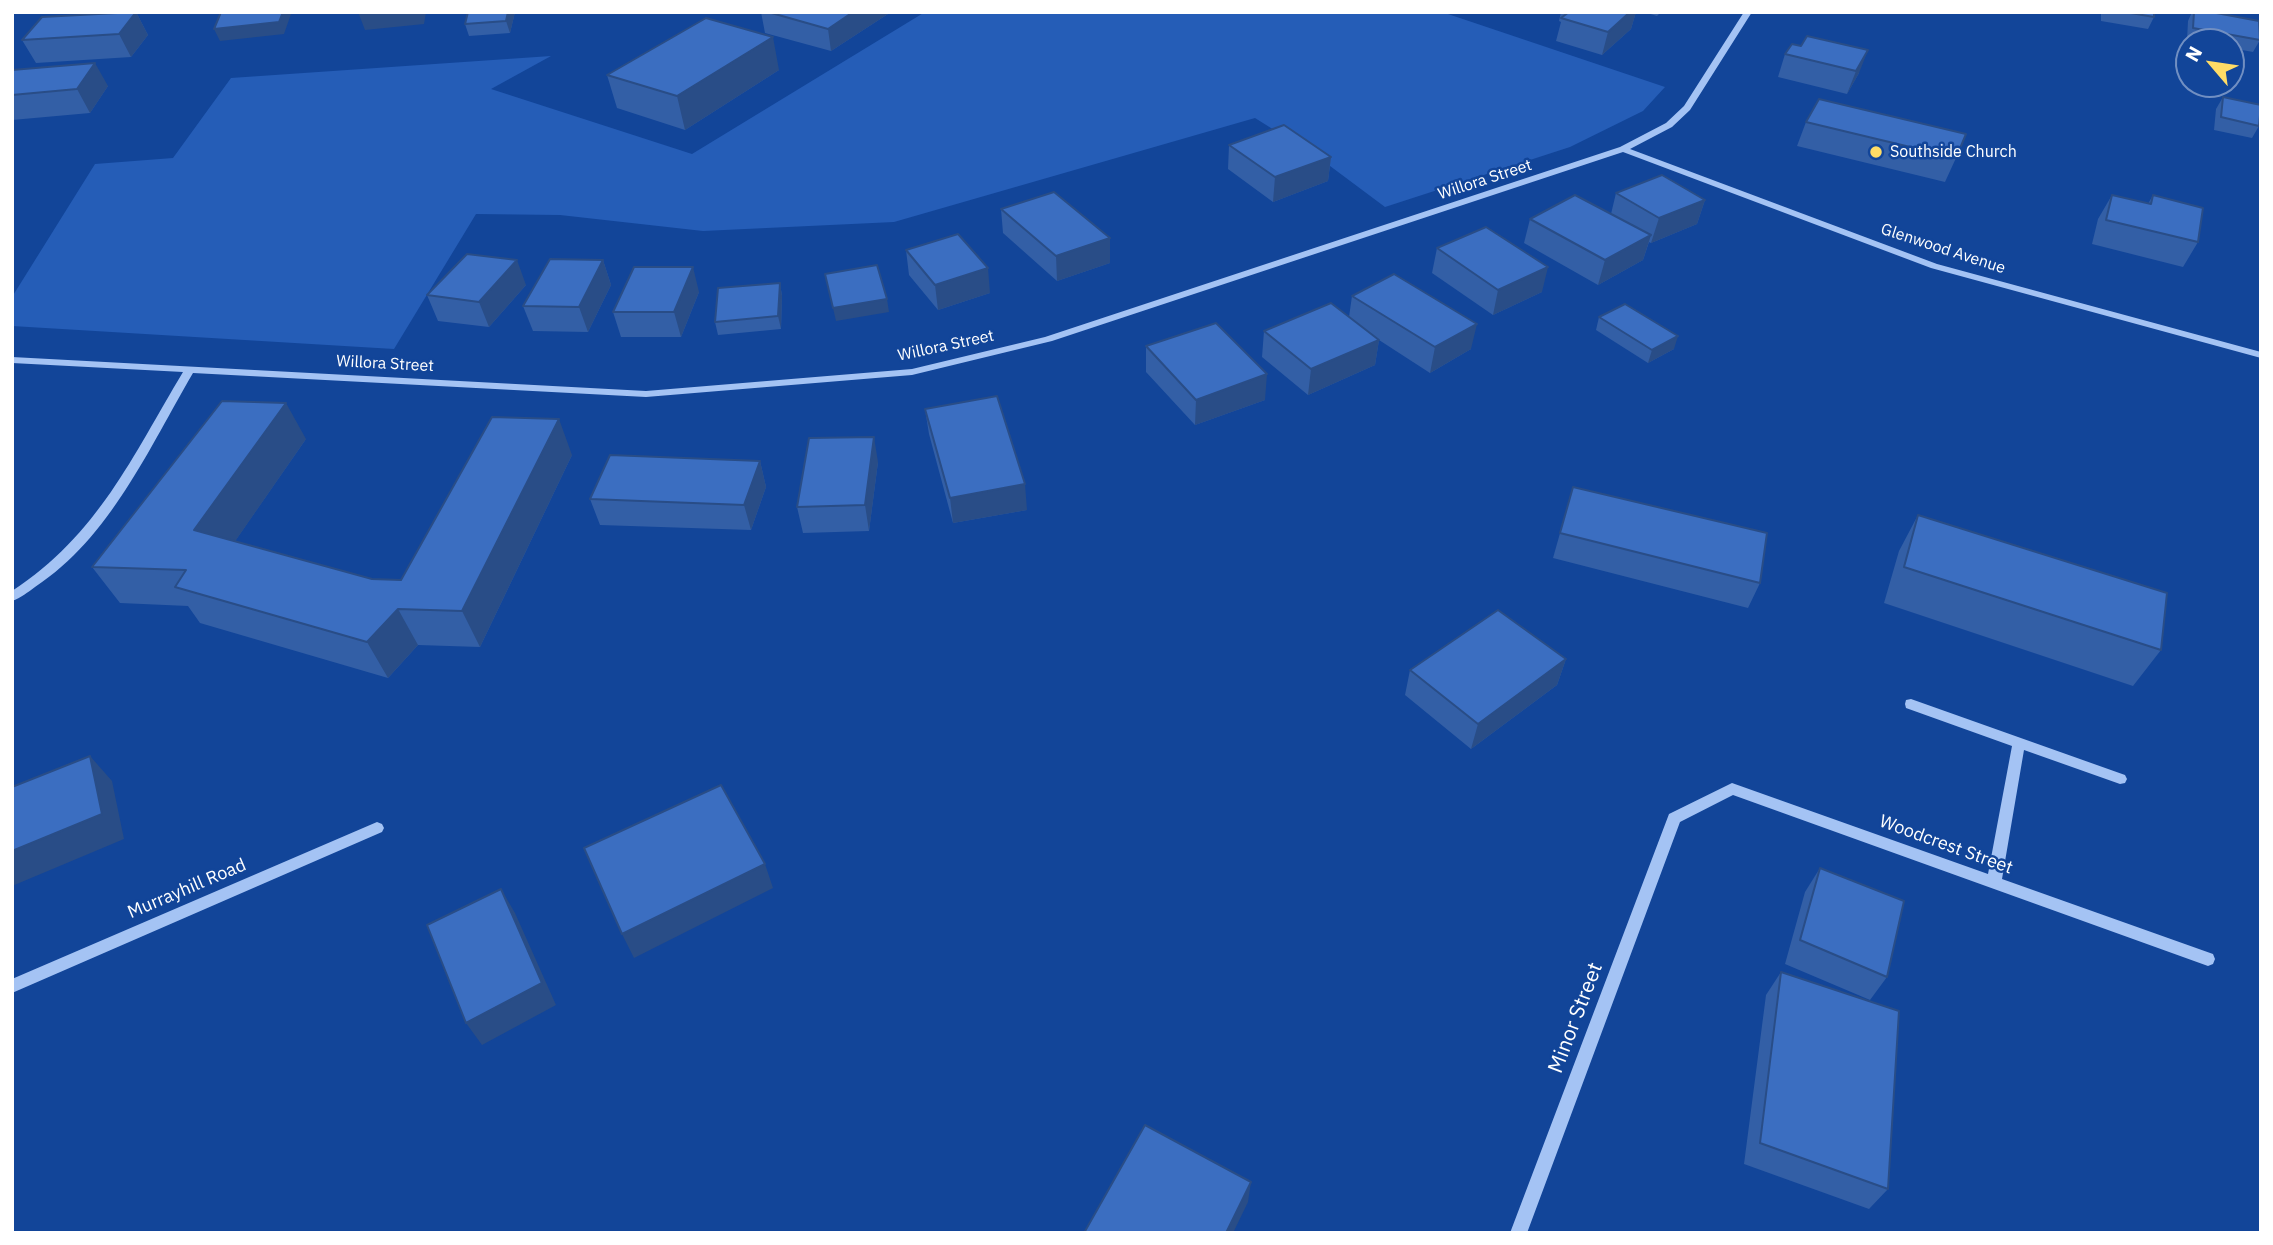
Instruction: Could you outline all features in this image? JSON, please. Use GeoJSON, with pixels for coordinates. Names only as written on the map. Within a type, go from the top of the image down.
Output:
{"type":"FeatureCollection","features":[{"type":"Feature","properties":{"kind":"street","name":"Willora Street"},"geometry":{"type":"LineString","coordinates":[[12,360],[646,394],[912,372],[1048,340],[1623,149],[1669,125],[1687,108],[1748,12]]}},
{"type":"Feature","properties":{"kind":"street","name":"Glenwood Avenue"},"geometry":{"type":"LineString","coordinates":[[1623,149],[1934,266],[2261,355]]}},
{"type":"Feature","properties":{"kind":"street"},"geometry":{"type":"LineString","coordinates":[[12,597],[33,586],[68,556],[109,508],[190,369]]}},
{"type":"Feature","properties":{"kind":"street"},"geometry":{"type":"LineString","coordinates":[[1911,704],[2120,779]]}},
{"type":"Feature","properties":{"kind":"street"},"geometry":{"type":"LineString","coordinates":[[1994,882],[2020,743]]}},
{"type":"Feature","properties":{"kind":"street","name":"Woodcrest Street"},"geometry":{"type":"LineString","coordinates":[[1674,818],[1732,789],[2208,958]]}},
{"type":"Feature","properties":{"kind":"street","name":"Minor Street"},"geometry":{"type":"LineString","coordinates":[[1518,1233],[1674,818]]}},
{"type":"Feature","properties":{"kind":"street","name":"Murrayhill Road"},"geometry":{"type":"LineString","coordinates":[[12,986],[377,828]]}},
{"type":"Feature","properties":{"kind":"shaded area"},"geometry":{"type":"Polygon","coordinates":[[[925,12],[1442,12],[1665,87],[1643,111],[1570,147],[1385,207],[1322,160],[1255,118],[894,222],[703,231],[560,215],[476,214],[394,349],[12,326],[12,297],[95,164],[173,158],[231,78],[551,56],[491,89],[692,154],[925,12]]]}},
{"type":"Feature","properties":{"kind":"building"},"geometry":{"type":"Polygon","coordinates":[[[136,12],[119,34],[22,40],[42,17],[136,12]]]}},
{"type":"Feature","properties":{"kind":"building"},"geometry":{"type":"Polygon","coordinates":[[[221,12],[283,12],[279,22],[214,29],[221,12]]]}},
{"type":"Feature","properties":{"kind":"building"},"geometry":{"type":"Polygon","coordinates":[[[468,12],[508,12],[506,21],[465,24],[468,12]]]}},
{"type":"Feature","properties":{"kind":"building"},"geometry":{"type":"Polygon","coordinates":[[[768,12],[853,12],[828,29],[768,12]]]}},
{"type":"Feature","properties":{"kind":"building"},"geometry":{"type":"Polygon","coordinates":[[[1569,12],[1630,12],[1608,32],[1561,18],[1569,12]]]}},
{"type":"Feature","properties":{"kind":"building"},"geometry":{"type":"Polygon","coordinates":[[[2125,12],[2154,12],[2154,17],[2125,12]]]}},
{"type":"Feature","properties":{"kind":"building"},"geometry":{"type":"Polygon","coordinates":[[[2194,12],[2211,12],[2259,21],[2260,40],[2245,37],[2245,28],[2193,28],[2194,12]]]}},
{"type":"Feature","properties":{"kind":"building"},"geometry":{"type":"Polygon","coordinates":[[[706,18],[773,37],[677,96],[607,75],[706,18]]]}},
{"type":"Feature","properties":{"kind":"building"},"geometry":{"type":"Polygon","coordinates":[[[1807,36],[1868,50],[1856,71],[1785,54],[1792,44],[1801,46],[1807,36]]]}},
{"type":"Feature","properties":{"kind":"building"},"geometry":{"type":"Polygon","coordinates":[[[95,63],[77,89],[12,95],[12,70],[95,63]]]}},
{"type":"Feature","properties":{"kind":"building"},"geometry":{"type":"Polygon","coordinates":[[[2223,98],[2261,105],[2259,126],[2221,117],[2223,98]]]}},
{"type":"Feature","properties":{"kind":"building"},"geometry":{"type":"Polygon","coordinates":[[[1819,99],[1966,134],[1956,158],[1806,122],[1819,99]]]}},
{"type":"Feature","properties":{"kind":"building"},"geometry":{"type":"Polygon","coordinates":[[[1284,125],[1331,157],[1275,177],[1229,145],[1284,125]]]}},
{"type":"Feature","properties":{"kind":"building"},"geometry":{"type":"Polygon","coordinates":[[[1662,175],[1705,200],[1659,218],[1616,193],[1662,175]]]}},
{"type":"Feature","properties":{"kind":"building"},"geometry":{"type":"Polygon","coordinates":[[[1054,192],[1110,238],[1056,256],[1001,209],[1054,192]]]}},
{"type":"Feature","properties":{"kind":"building"},"geometry":{"type":"Polygon","coordinates":[[[1575,195],[1651,235],[1605,260],[1530,219],[1575,195]]]}},
{"type":"Feature","properties":{"kind":"building"},"geometry":{"type":"Polygon","coordinates":[[[2112,195],[2151,204],[2153,195],[2203,208],[2198,242],[2106,220],[2112,195]]]}},
{"type":"Feature","properties":{"kind":"building"},"geometry":{"type":"Polygon","coordinates":[[[1486,227],[1548,267],[1498,290],[1437,248],[1486,227]]]}},
{"type":"Feature","properties":{"kind":"building"},"geometry":{"type":"Polygon","coordinates":[[[958,234],[988,268],[935,285],[906,250],[958,234]]]}},
{"type":"Feature","properties":{"kind":"building"},"geometry":{"type":"Polygon","coordinates":[[[467,254],[517,260],[479,302],[427,295],[467,254]]]}},
{"type":"Feature","properties":{"kind":"building"},"geometry":{"type":"Polygon","coordinates":[[[550,259],[603,260],[579,307],[523,306],[550,259]]]}},
{"type":"Feature","properties":{"kind":"building"},"geometry":{"type":"Polygon","coordinates":[[[877,265],[887,299],[833,308],[825,274],[877,265]]]}},
{"type":"Feature","properties":{"kind":"building"},"geometry":{"type":"Polygon","coordinates":[[[634,267],[693,267],[674,312],[613,312],[634,267]]]}},
{"type":"Feature","properties":{"kind":"building"},"geometry":{"type":"Polygon","coordinates":[[[1394,274],[1477,324],[1435,347],[1352,296],[1394,274]]]}},
{"type":"Feature","properties":{"kind":"building"},"geometry":{"type":"Polygon","coordinates":[[[780,283],[778,316],[715,322],[718,288],[780,283]]]}},
{"type":"Feature","properties":{"kind":"building"},"geometry":{"type":"Polygon","coordinates":[[[1331,303],[1379,340],[1311,369],[1264,331],[1331,303]]]}},
{"type":"Feature","properties":{"kind":"building"},"geometry":{"type":"Polygon","coordinates":[[[1625,304],[1678,336],[1652,350],[1599,317],[1625,304]]]}},
{"type":"Feature","properties":{"kind":"building"},"geometry":{"type":"Polygon","coordinates":[[[1216,323],[1267,374],[1196,400],[1146,346],[1216,323]]]}},
{"type":"Feature","properties":{"kind":"building"},"geometry":{"type":"Polygon","coordinates":[[[997,396],[1025,484],[950,498],[925,409],[997,396]]]}},
{"type":"Feature","properties":{"kind":"building"},"geometry":{"type":"Polygon","coordinates":[[[222,401],[286,403],[194,530],[372,579],[401,580],[492,417],[559,419],[462,611],[398,609],[367,642],[175,587],[186,570],[92,567],[222,401]]]}},
{"type":"Feature","properties":{"kind":"building"},"geometry":{"type":"Polygon","coordinates":[[[874,437],[865,505],[797,507],[809,438],[874,437]]]}},
{"type":"Feature","properties":{"kind":"building"},"geometry":{"type":"Polygon","coordinates":[[[610,455],[760,461],[744,505],[590,499],[610,455]]]}},
{"type":"Feature","properties":{"kind":"building"},"geometry":{"type":"Polygon","coordinates":[[[1573,487],[1767,533],[1760,583],[1560,533],[1573,487]]]}},
{"type":"Feature","properties":{"kind":"building"},"geometry":{"type":"Polygon","coordinates":[[[1918,515],[2167,593],[2161,650],[1904,567],[1918,515]]]}},
{"type":"Feature","properties":{"kind":"building"},"geometry":{"type":"Polygon","coordinates":[[[1498,610],[1566,659],[1478,724],[1410,670],[1498,610]]]}},
{"type":"Feature","properties":{"kind":"building"},"geometry":{"type":"Polygon","coordinates":[[[90,756],[102,814],[12,851],[12,787],[90,756]]]}},
{"type":"Feature","properties":{"kind":"building"},"geometry":{"type":"Polygon","coordinates":[[[721,785],[765,864],[622,934],[584,848],[721,785]]]}},
{"type":"Feature","properties":{"kind":"building"},"geometry":{"type":"Polygon","coordinates":[[[1820,868],[1904,901],[1887,977],[1800,940],[1820,868]]]}},
{"type":"Feature","properties":{"kind":"building"},"geometry":{"type":"Polygon","coordinates":[[[501,889],[542,983],[466,1023],[427,925],[501,889]]]}},
{"type":"Feature","properties":{"kind":"building"},"geometry":{"type":"Polygon","coordinates":[[[1781,972],[1899,1011],[1888,1189],[1760,1143],[1781,972]]]}},
{"type":"Feature","properties":{"kind":"building"},"geometry":{"type":"Polygon","coordinates":[[[1145,1125],[1251,1182],[1226,1233],[1084,1233],[1145,1125]]]}},
{"type":"Feature","properties":{"kind":"place","name":"Southside Church"},"geometry":{"type":"Point","coordinates":[1876,152]}}]}
